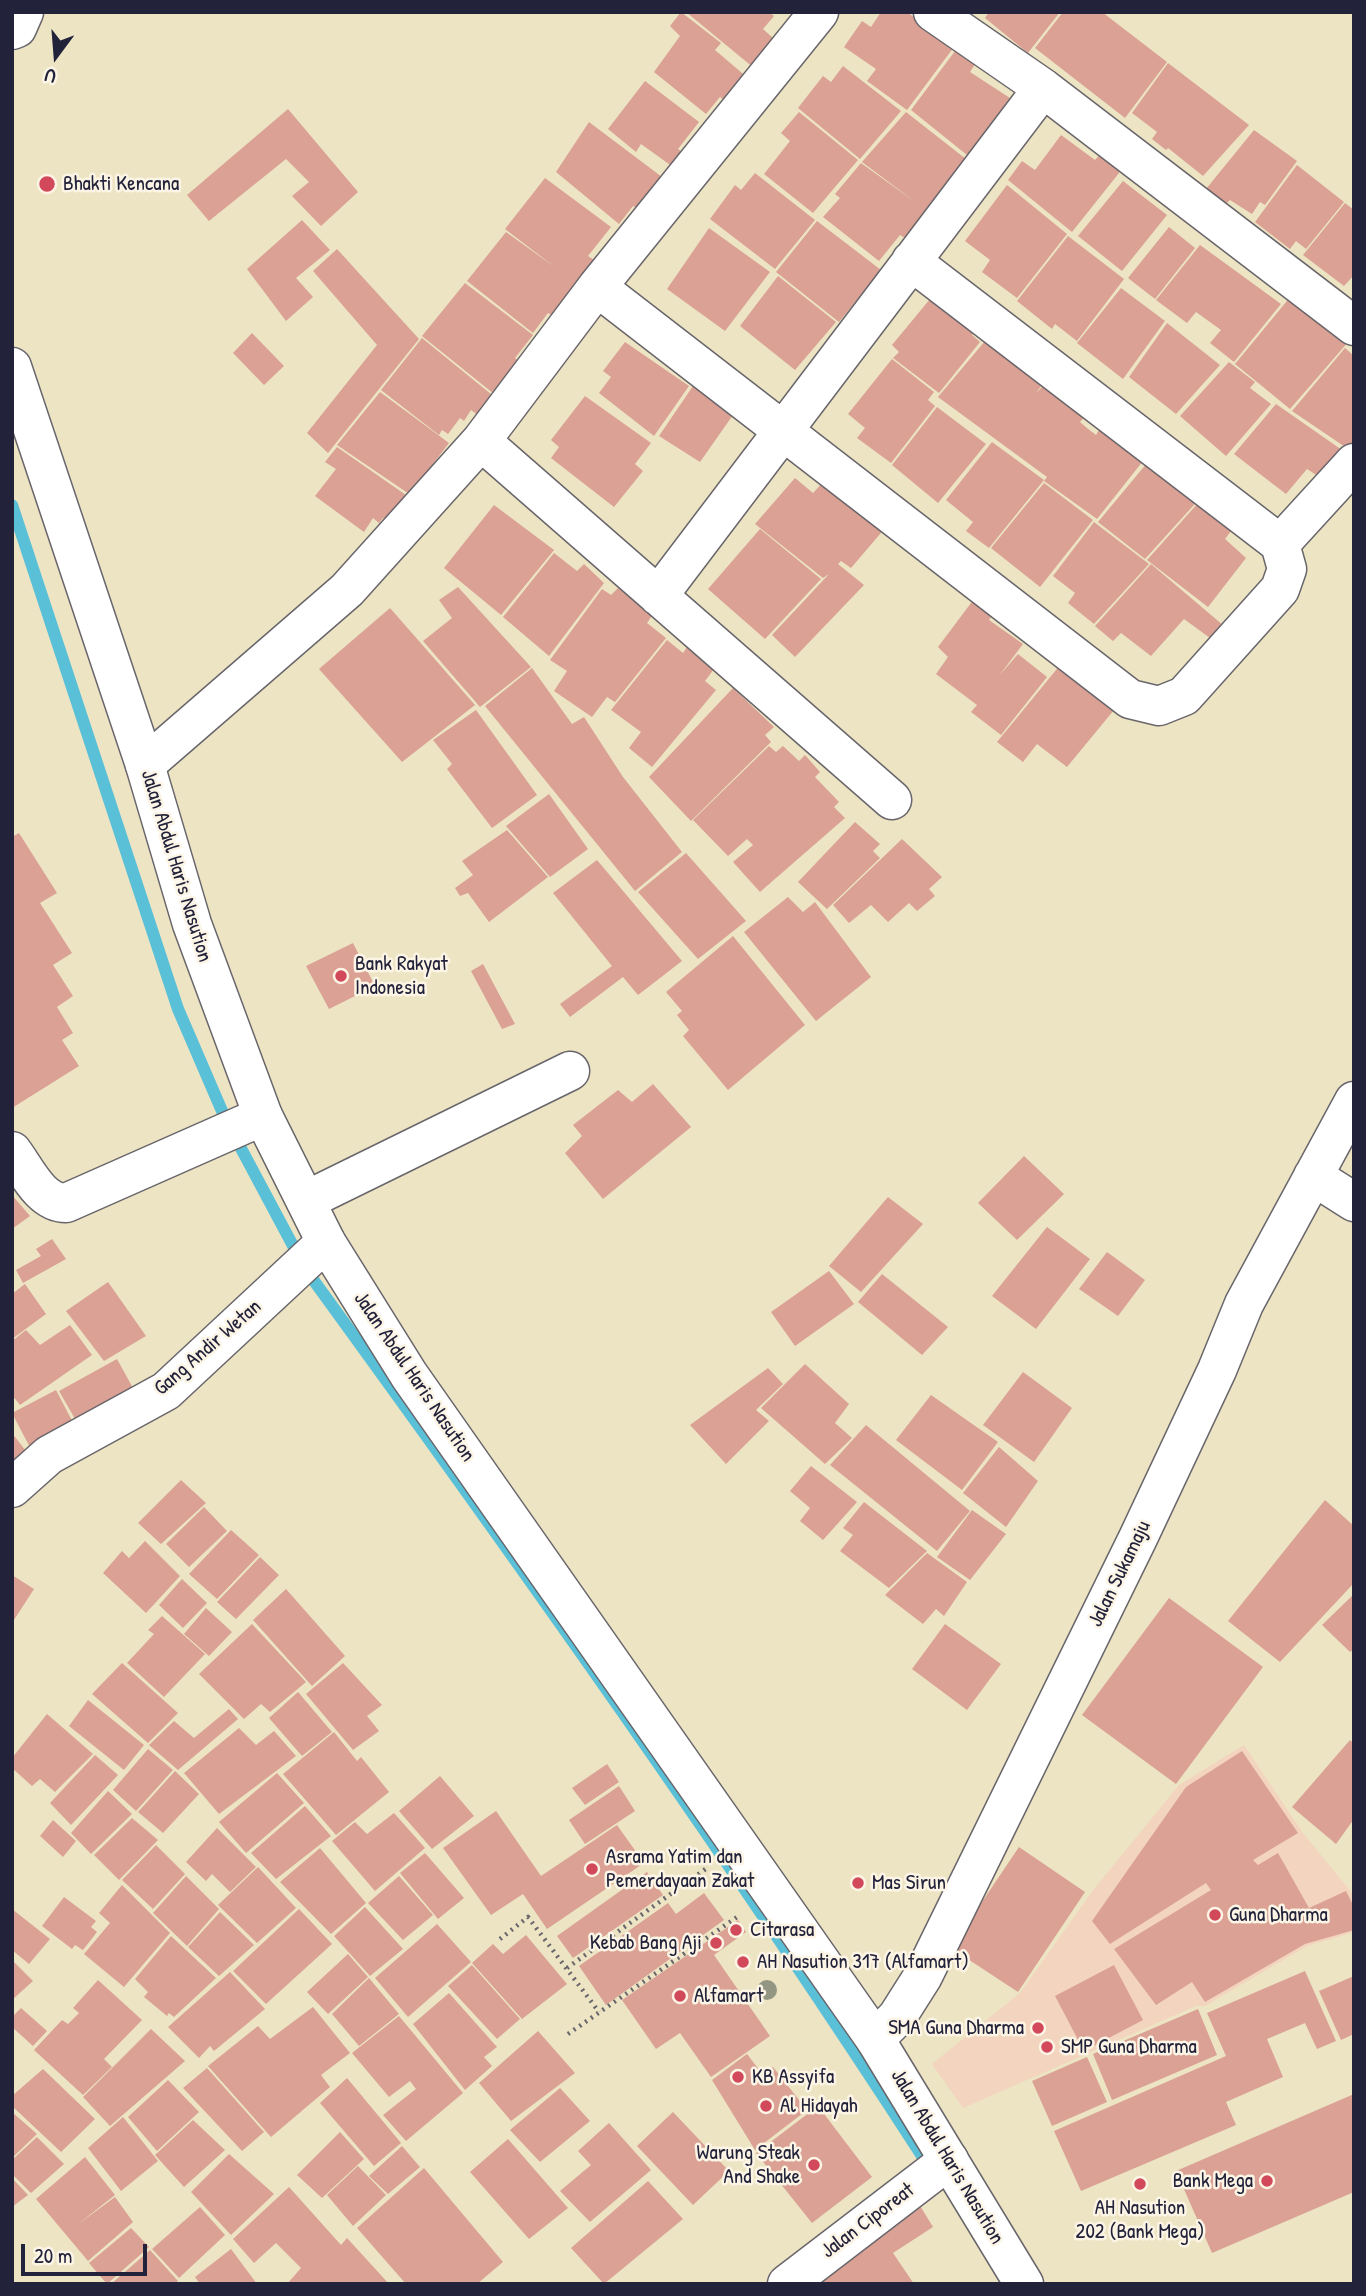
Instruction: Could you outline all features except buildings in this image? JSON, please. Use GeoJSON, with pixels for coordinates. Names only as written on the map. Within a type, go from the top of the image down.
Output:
{"type":"FeatureCollection","features":[{"type":"Feature","properties":{"kind":"main road"},"geometry":{"type":"LineString","coordinates":[[12,30],[17,27],[24,12]]}},
{"type":"Feature","properties":{"kind":"main road"},"geometry":{"type":"LineString","coordinates":[[145,765],[347,590],[481,441],[597,287],[819,12]]}},
{"type":"Feature","properties":{"kind":"main road"},"geometry":{"type":"LineString","coordinates":[[933,12],[1043,88],[1354,326]]}},
{"type":"Feature","properties":{"kind":"main road"},"geometry":{"type":"LineString","coordinates":[[658,596],[1043,88]]}},
{"type":"Feature","properties":{"kind":"main road"},"geometry":{"type":"LineString","coordinates":[[597,287],[1130,699],[1159,706],[1184,696],[1280,589],[1287,569],[1280,544],[911,261]]}},
{"type":"Feature","properties":{"kind":"main road","name":"Jalan Abdul Haris Nasution"},"geometry":{"type":"LineString","coordinates":[[12,367],[22,424],[145,765],[192,924],[263,1116],[334,1255],[409,1375],[875,2039],[1024,2284]]}},
{"type":"Feature","properties":{"kind":"main road"},"geometry":{"type":"LineString","coordinates":[[481,441],[892,800]]}},
{"type":"Feature","properties":{"kind":"main road"},"geometry":{"type":"LineString","coordinates":[[1280,544],[1354,463]]}},
{"type":"Feature","properties":{"kind":"main road"},"geometry":{"type":"LineString","coordinates":[[307,1200],[570,1071]]}},
{"type":"Feature","properties":{"kind":"main road","name":"Jalan Sukamaju"},"geometry":{"type":"LineString","coordinates":[[875,2039],[897,2017],[923,1976],[1138,1538],[1217,1370],[1244,1304],[1354,1101]]}},
{"type":"Feature","properties":{"kind":"main road"},"geometry":{"type":"LineString","coordinates":[[12,1151],[46,1197],[56,1203],[66,1203],[263,1116]]}},
{"type":"Feature","properties":{"kind":"main road"},"geometry":{"type":"LineString","coordinates":[[1313,1176],[1354,1202]]}},
{"type":"Feature","properties":{"kind":"main road","name":"Gang Andir Wetan"},"geometry":{"type":"LineString","coordinates":[[12,1488],[49,1455],[166,1391],[334,1255]]}},
{"type":"Feature","properties":{"kind":"main road","name":"Jalan Ciporeat"},"geometry":{"type":"LineString","coordinates":[[787,2284],[948,2160]]}},
{"type":"Feature","properties":{"kind":"path"},"geometry":{"type":"LineString","coordinates":[[567,1968],[739,1846]]}},
{"type":"Feature","properties":{"kind":"path"},"geometry":{"type":"LineString","coordinates":[[568,2034],[773,1892]]}},
{"type":"Feature","properties":{"kind":"path"},"geometry":{"type":"LineString","coordinates":[[500,1939],[528,1917],[599,2012]]}},
{"type":"Feature","properties":{"kind":"shaded area","name":"Guna Dharma"},"geometry":{"type":"Polygon","coordinates":[[[1244,1745],[1303,1833],[1352,1893],[1354,1932],[1307,1946],[1205,2006],[1196,2006],[963,2108],[932,2064],[1020,1993],[1094,1889],[1179,1785],[1244,1745]]]}},
{"type":"Feature","properties":{"kind":"waterway"},"geometry":{"type":"LineString","coordinates":[[12,505],[178,1009],[225,1118]]}},
{"type":"Feature","properties":{"kind":"waterway"},"geometry":{"type":"LineString","coordinates":[[236,1139],[299,1257]]}},
{"type":"Feature","properties":{"kind":"waterway"},"geometry":{"type":"LineString","coordinates":[[309,1274],[623,1712],[924,2159]]}},
{"type":"Feature","properties":{"kind":"place","name":"Bhakti Kencana"},"geometry":{"type":"Point","coordinates":[47,184]}},
{"type":"Feature","properties":{"kind":"place","name":"Bank Rakyat Indonesia"},"geometry":{"type":"Point","coordinates":[341,976]}},
{"type":"Feature","properties":{"kind":"place","name":"Asrama Yatim dan Pemerdayaan Zakat"},"geometry":{"type":"Point","coordinates":[592,1869]}},
{"type":"Feature","properties":{"kind":"place","name":"Mas Sirun"},"geometry":{"type":"Point","coordinates":[858,1883]}},
{"type":"Feature","properties":{"kind":"place","name":"Guna Dharma"},"geometry":{"type":"Point","coordinates":[1215,1915]}},
{"type":"Feature","properties":{"kind":"place","name":"Citarasa"},"geometry":{"type":"Point","coordinates":[736,1930]}},
{"type":"Feature","properties":{"kind":"place","name":"Kebab Bang Aji"},"geometry":{"type":"Point","coordinates":[716,1943]}},
{"type":"Feature","properties":{"kind":"place","name":"AH Nasution 317 (Alfamart)"},"geometry":{"type":"Point","coordinates":[743,1962]}},
{"type":"Feature","properties":{"kind":"place","name":"Alfamart"},"geometry":{"type":"Point","coordinates":[680,1996]}},
{"type":"Feature","properties":{"kind":"place","name":"SMA Guna Dharma"},"geometry":{"type":"Point","coordinates":[1038,2028]}},
{"type":"Feature","properties":{"kind":"place","name":"SMP Guna Dharma"},"geometry":{"type":"Point","coordinates":[1047,2047]}},
{"type":"Feature","properties":{"kind":"place","name":"KB Assyifa"},"geometry":{"type":"Point","coordinates":[738,2077]}},
{"type":"Feature","properties":{"kind":"place","name":"Al Hidayah"},"geometry":{"type":"Point","coordinates":[766,2106]}},
{"type":"Feature","properties":{"kind":"place","name":"Warung Steak And Shake"},"geometry":{"type":"Point","coordinates":[814,2165]}},
{"type":"Feature","properties":{"kind":"place","name":"Bank Mega"},"geometry":{"type":"Point","coordinates":[1267,2181]}},
{"type":"Feature","properties":{"kind":"place","name":"AH Nasution 202 (Bank Mega)"},"geometry":{"type":"Point","coordinates":[1140,2184]}}]}
